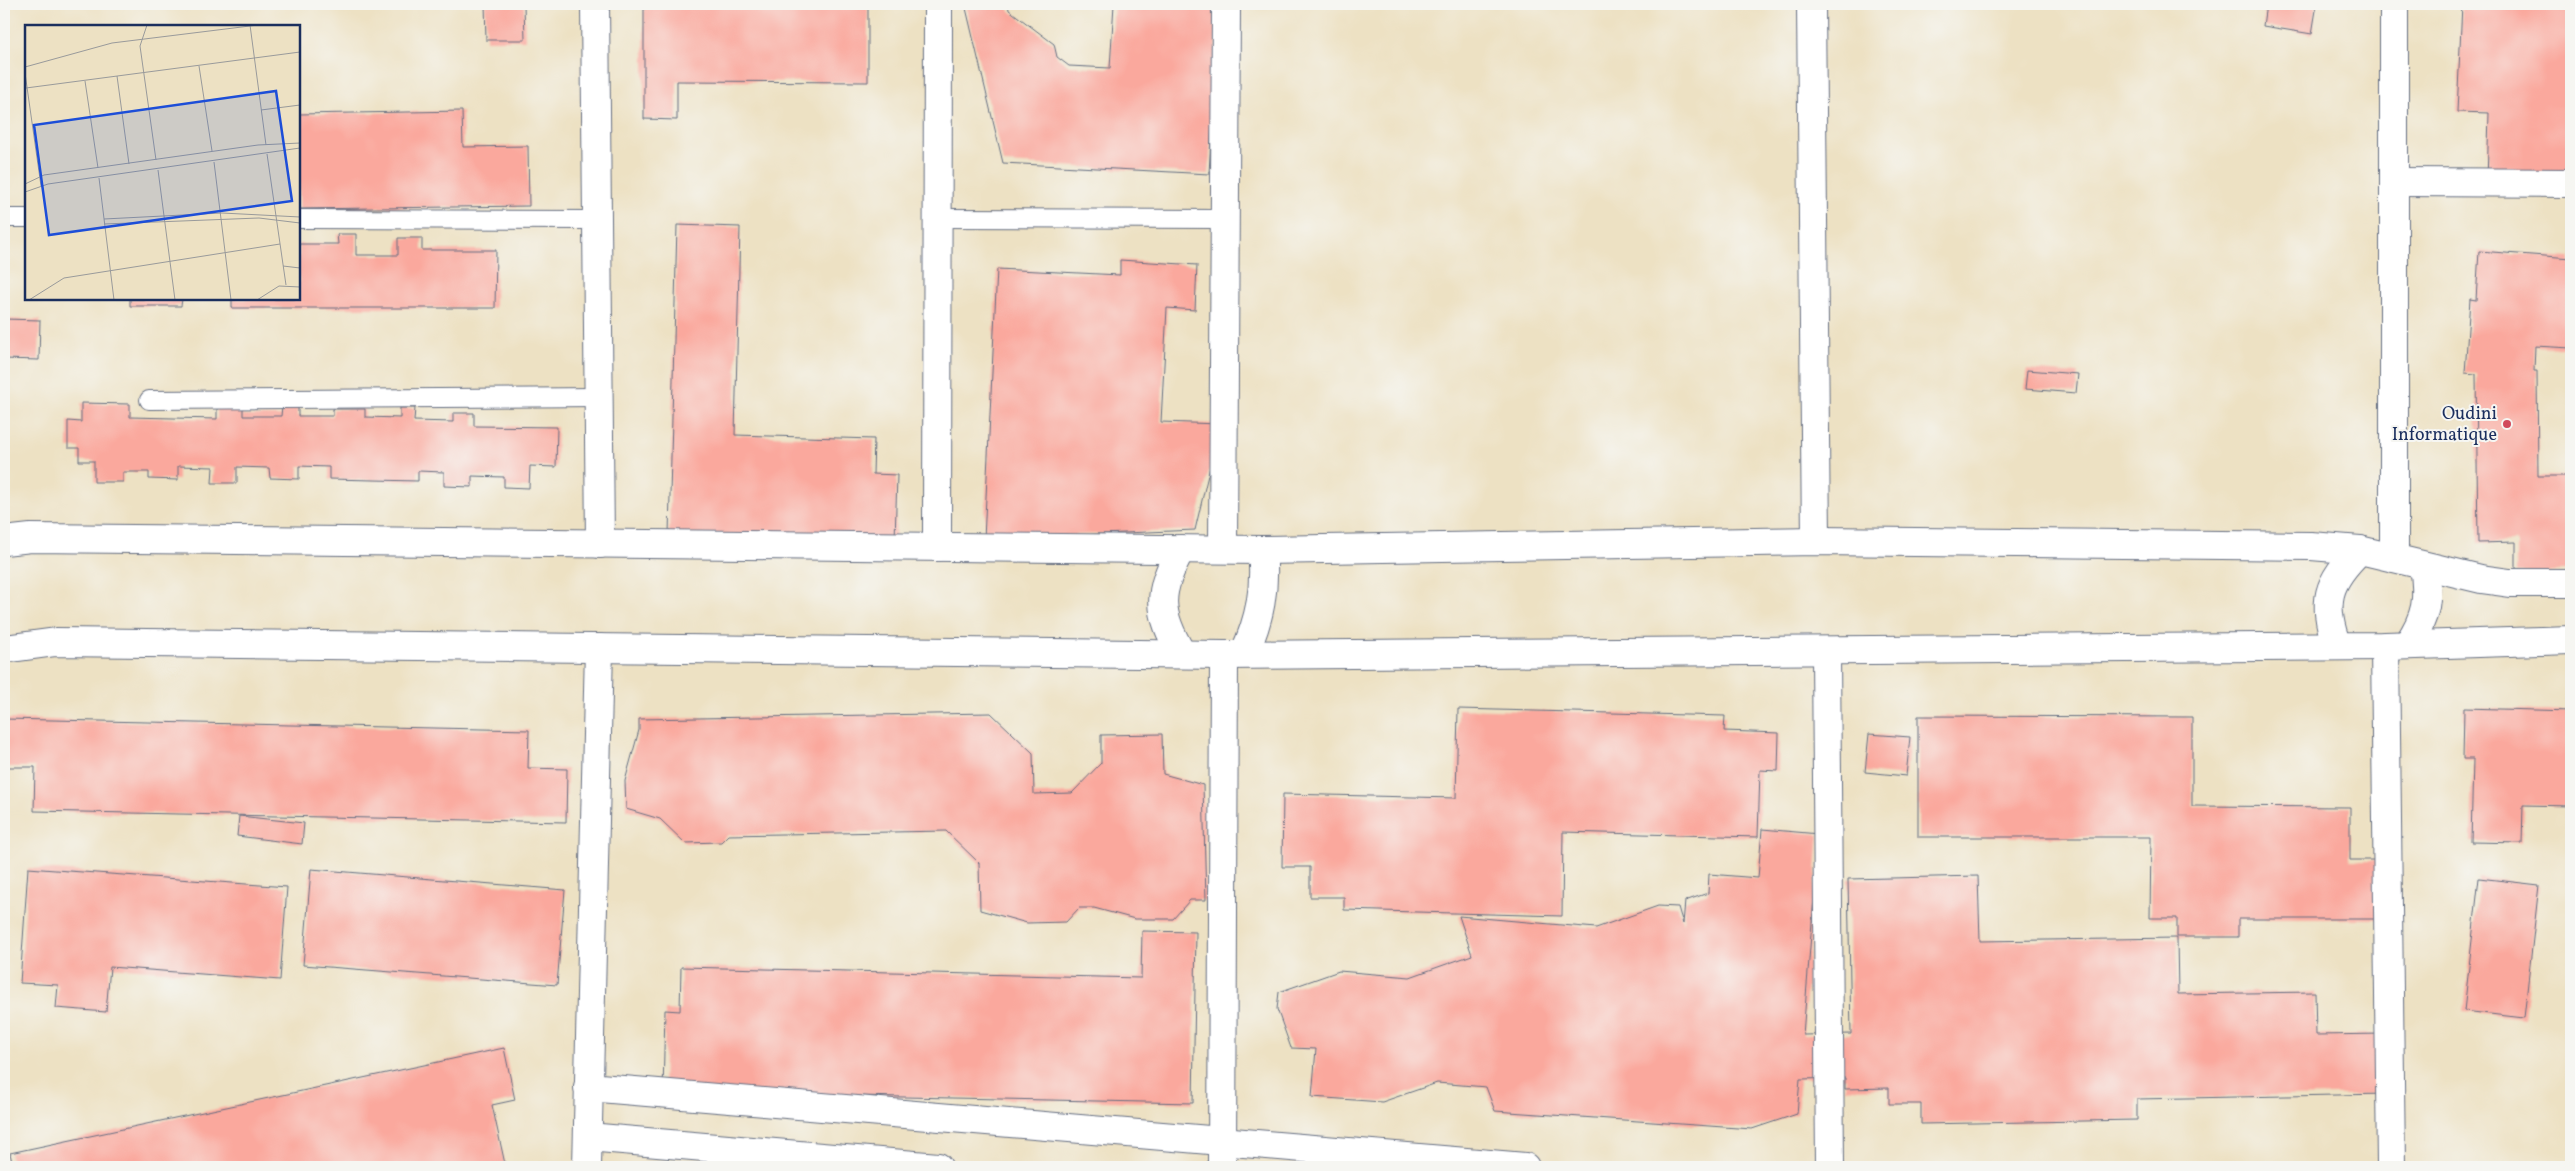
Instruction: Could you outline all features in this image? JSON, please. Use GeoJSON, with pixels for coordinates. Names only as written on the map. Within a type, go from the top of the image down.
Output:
{"type":"FeatureCollection","features":[{"type":"Feature","properties":{"kind":"street"},"geometry":{"type":"LineString","coordinates":[[596,4],[600,544]]}},
{"type":"Feature","properties":{"kind":"street"},"geometry":{"type":"LineString","coordinates":[[937,548],[938,4]]}},
{"type":"Feature","properties":{"kind":"street"},"geometry":{"type":"LineString","coordinates":[[1223,549],[1226,4]]}},
{"type":"Feature","properties":{"kind":"street"},"geometry":{"type":"LineString","coordinates":[[1811,4],[1816,541]]}},
{"type":"Feature","properties":{"kind":"street"},"geometry":{"type":"LineString","coordinates":[[2394,4],[2394,558]]}},
{"type":"Feature","properties":{"kind":"street"},"geometry":{"type":"LineString","coordinates":[[2394,182],[2571,183]]}},
{"type":"Feature","properties":{"kind":"street"},"geometry":{"type":"LineString","coordinates":[[4,541],[31,538],[1262,550],[1816,541],[2311,546],[2360,550],[2424,566],[2510,583],[2571,583]]}},
{"type":"Feature","properties":{"kind":"street"},"geometry":{"type":"LineString","coordinates":[[1181,549],[1167,574],[1162,602],[1168,630],[1182,654]]}},
{"type":"Feature","properties":{"kind":"street"},"geometry":{"type":"LineString","coordinates":[[1222,1154],[1234,654],[1255,630],[1262,604],[1265,577],[1262,550]]}},
{"type":"Feature","properties":{"kind":"street"},"geometry":{"type":"LineString","coordinates":[[2337,646],[2328,620],[2330,593],[2341,569],[2360,550]]}},
{"type":"Feature","properties":{"kind":"street"},"geometry":{"type":"LineString","coordinates":[[2397,645],[2420,627],[2426,607],[2427,586],[2424,566]]}},
{"type":"Feature","properties":{"kind":"street"},"geometry":{"type":"LineString","coordinates":[[4,649],[56,642],[1182,654],[1826,652],[2337,646],[2571,640]]}},
{"type":"Feature","properties":{"kind":"street"},"geometry":{"type":"LineString","coordinates":[[2391,1167],[2397,645]]}},
{"type":"Feature","properties":{"kind":"street"},"geometry":{"type":"LineString","coordinates":[[587,1167],[599,648]]}},
{"type":"Feature","properties":{"kind":"street"},"geometry":{"type":"LineString","coordinates":[[1826,652],[1830,1167]]}},
{"type":"Feature","properties":{"kind":"street"},"geometry":{"type":"LineString","coordinates":[[588,1087],[1222,1154],[1525,1167]]}},
{"type":"Feature","properties":{"kind":"street"},"geometry":{"type":"LineString","coordinates":[[588,1137],[938,1167]]}},
{"type":"Feature","properties":{"kind":"lane"},"geometry":{"type":"LineString","coordinates":[[4,218],[25,218]]}},
{"type":"Feature","properties":{"kind":"lane"},"geometry":{"type":"LineString","coordinates":[[938,218],[1225,219]]}},
{"type":"Feature","properties":{"kind":"lane"},"geometry":{"type":"LineString","coordinates":[[300,219],[597,220]]}},
{"type":"Feature","properties":{"kind":"lane"},"geometry":{"type":"LineString","coordinates":[[149,400],[599,397]]}},
{"type":"Feature","properties":{"kind":"building"},"geometry":{"type":"Polygon","coordinates":[[[485,4],[524,4],[525,40],[486,40],[485,4]]]}},
{"type":"Feature","properties":{"kind":"building"},"geometry":{"type":"Polygon","coordinates":[[[644,4],[868,4],[868,82],[677,81],[677,120],[644,119],[644,4]]]}},
{"type":"Feature","properties":{"kind":"building"},"geometry":{"type":"Polygon","coordinates":[[[965,4],[1008,4],[1009,10],[1054,44],[1057,57],[1069,66],[1110,68],[1114,4],[1218,4],[1209,174],[1003,163],[965,4]]]}},
{"type":"Feature","properties":{"kind":"building"},"geometry":{"type":"Polygon","coordinates":[[[2266,4],[2317,4],[2312,34],[2263,26],[2266,4]]]}},
{"type":"Feature","properties":{"kind":"building"},"geometry":{"type":"Polygon","coordinates":[[[2462,4],[2571,4],[2571,185],[2487,182],[2489,113],[2457,112],[2462,4]]]}},
{"type":"Feature","properties":{"kind":"building"},"geometry":{"type":"Polygon","coordinates":[[[462,111],[463,147],[528,146],[529,206],[300,209],[300,114],[462,111]]]}},
{"type":"Feature","properties":{"kind":"building"},"geometry":{"type":"Polygon","coordinates":[[[677,225],[740,227],[735,435],[874,439],[873,474],[897,475],[895,540],[669,534],[677,225]]]}},
{"type":"Feature","properties":{"kind":"building"},"geometry":{"type":"Polygon","coordinates":[[[337,234],[356,234],[356,255],[398,255],[398,238],[422,238],[422,250],[496,250],[495,308],[232,308],[232,300],[300,300],[300,244],[338,244],[337,234]]]}},
{"type":"Feature","properties":{"kind":"building"},"geometry":{"type":"Polygon","coordinates":[[[2479,251],[2571,258],[2571,348],[2535,346],[2534,371],[2537,371],[2538,476],[2571,476],[2571,572],[2516,573],[2516,542],[2478,543],[2476,374],[2465,373],[2470,299],[2476,300],[2479,251]]]}},
{"type":"Feature","properties":{"kind":"building"},"geometry":{"type":"Polygon","coordinates":[[[1120,260],[1197,265],[1195,310],[1167,308],[1161,422],[1220,424],[1195,530],[984,539],[997,269],[1120,275],[1120,260]]]}},
{"type":"Feature","properties":{"kind":"building"},"geometry":{"type":"Polygon","coordinates":[[[130,300],[182,300],[181,306],[130,306],[130,300]]]}},
{"type":"Feature","properties":{"kind":"building"},"geometry":{"type":"Polygon","coordinates":[[[4,319],[40,320],[39,360],[4,359],[4,319]]]}},
{"type":"Feature","properties":{"kind":"building"},"geometry":{"type":"Polygon","coordinates":[[[2027,370],[2078,374],[2076,393],[2025,389],[2027,370]]]}},
{"type":"Feature","properties":{"kind":"building"},"geometry":{"type":"Polygon","coordinates":[[[81,403],[130,404],[130,417],[217,419],[217,405],[243,406],[243,416],[281,416],[282,406],[298,406],[298,416],[333,416],[333,409],[365,409],[365,417],[400,418],[400,408],[415,408],[414,421],[453,422],[453,413],[474,413],[474,426],[557,427],[556,467],[530,466],[529,488],[504,487],[504,477],[472,476],[472,487],[444,486],[444,472],[418,471],[418,481],[329,479],[329,467],[299,466],[299,479],[270,478],[269,468],[237,467],[237,483],[212,483],[213,467],[178,466],[178,480],[149,479],[149,472],[123,472],[123,482],[94,482],[94,461],[79,461],[79,448],[68,448],[68,421],[81,422],[81,403]]]}},
{"type":"Feature","properties":{"kind":"building"},"geometry":{"type":"Polygon","coordinates":[[[2464,708],[2571,711],[2571,806],[2523,805],[2522,843],[2471,842],[2473,759],[2463,759],[2464,708]]]}},
{"type":"Feature","properties":{"kind":"building"},"geometry":{"type":"Polygon","coordinates":[[[1458,709],[1725,716],[1724,731],[1779,733],[1778,771],[1760,770],[1758,837],[1563,832],[1562,916],[1344,910],[1344,897],[1310,897],[1310,867],[1282,867],[1283,794],[1456,798],[1458,709]]]}},
{"type":"Feature","properties":{"kind":"building"},"geometry":{"type":"Polygon","coordinates":[[[991,713],[1033,753],[1034,794],[1072,793],[1101,763],[1101,735],[1162,734],[1163,774],[1203,785],[1206,900],[1190,900],[1173,919],[1135,919],[1094,908],[1079,908],[1066,922],[1027,923],[980,910],[979,863],[946,831],[728,835],[721,842],[685,843],[660,819],[626,809],[625,781],[639,730],[639,719],[991,713]]]}},
{"type":"Feature","properties":{"kind":"building"},"geometry":{"type":"Polygon","coordinates":[[[1918,716],[2192,717],[2192,806],[2350,807],[2350,860],[2387,860],[2387,919],[2238,919],[2238,937],[2177,937],[2177,918],[2150,918],[2151,837],[1918,837],[1918,716]]]}},
{"type":"Feature","properties":{"kind":"building"},"geometry":{"type":"Polygon","coordinates":[[[4,719],[529,730],[528,768],[567,769],[566,822],[34,811],[35,767],[4,767],[4,719]]]}},
{"type":"Feature","properties":{"kind":"building"},"geometry":{"type":"Polygon","coordinates":[[[1869,734],[1910,737],[1906,776],[1865,772],[1869,734]]]}},
{"type":"Feature","properties":{"kind":"building"},"geometry":{"type":"Polygon","coordinates":[[[239,816],[304,823],[302,844],[237,836],[239,816]]]}},
{"type":"Feature","properties":{"kind":"building"},"geometry":{"type":"Polygon","coordinates":[[[1762,829],[1819,834],[1803,1035],[1851,1034],[1848,879],[1978,876],[1980,941],[2177,938],[2178,994],[2315,992],[2316,1035],[2385,1034],[2386,1094],[2137,1099],[2137,1120],[1921,1124],[1921,1104],[1889,1104],[1889,1088],[1845,1089],[1845,1078],[1800,1079],[1797,1114],[1752,1129],[1495,1111],[1486,1087],[1437,1083],[1382,1102],[1312,1097],[1316,1049],[1291,1048],[1277,1009],[1279,992],[1339,971],[1410,977],[1472,955],[1459,916],[1596,928],[1658,906],[1678,907],[1683,924],[1685,901],[1708,893],[1709,874],[1758,878],[1762,829]]]}},
{"type":"Feature","properties":{"kind":"building"},"geometry":{"type":"Polygon","coordinates":[[[28,868],[287,887],[280,980],[110,967],[106,1012],[56,1008],[58,985],[20,983],[28,868]]]}},
{"type":"Feature","properties":{"kind":"building"},"geometry":{"type":"Polygon","coordinates":[[[311,869],[565,890],[557,985],[303,965],[311,869]]]}},
{"type":"Feature","properties":{"kind":"building"},"geometry":{"type":"Polygon","coordinates":[[[2479,878],[2539,885],[2524,1018],[2464,1011],[2479,878]]]}},
{"type":"Feature","properties":{"kind":"building"},"geometry":{"type":"Polygon","coordinates":[[[1142,931],[1196,932],[1193,1103],[663,1092],[665,1010],[680,1011],[681,967],[1141,978],[1142,931]]]}},
{"type":"Feature","properties":{"kind":"building"},"geometry":{"type":"Polygon","coordinates":[[[504,1048],[515,1100],[492,1105],[505,1164],[492,1167],[13,1167],[10,1153],[504,1048]]]}},
{"type":"Feature","properties":{"kind":"place","name":"Oudini Informatique"},"geometry":{"type":"Point","coordinates":[2507,424]}}]}
